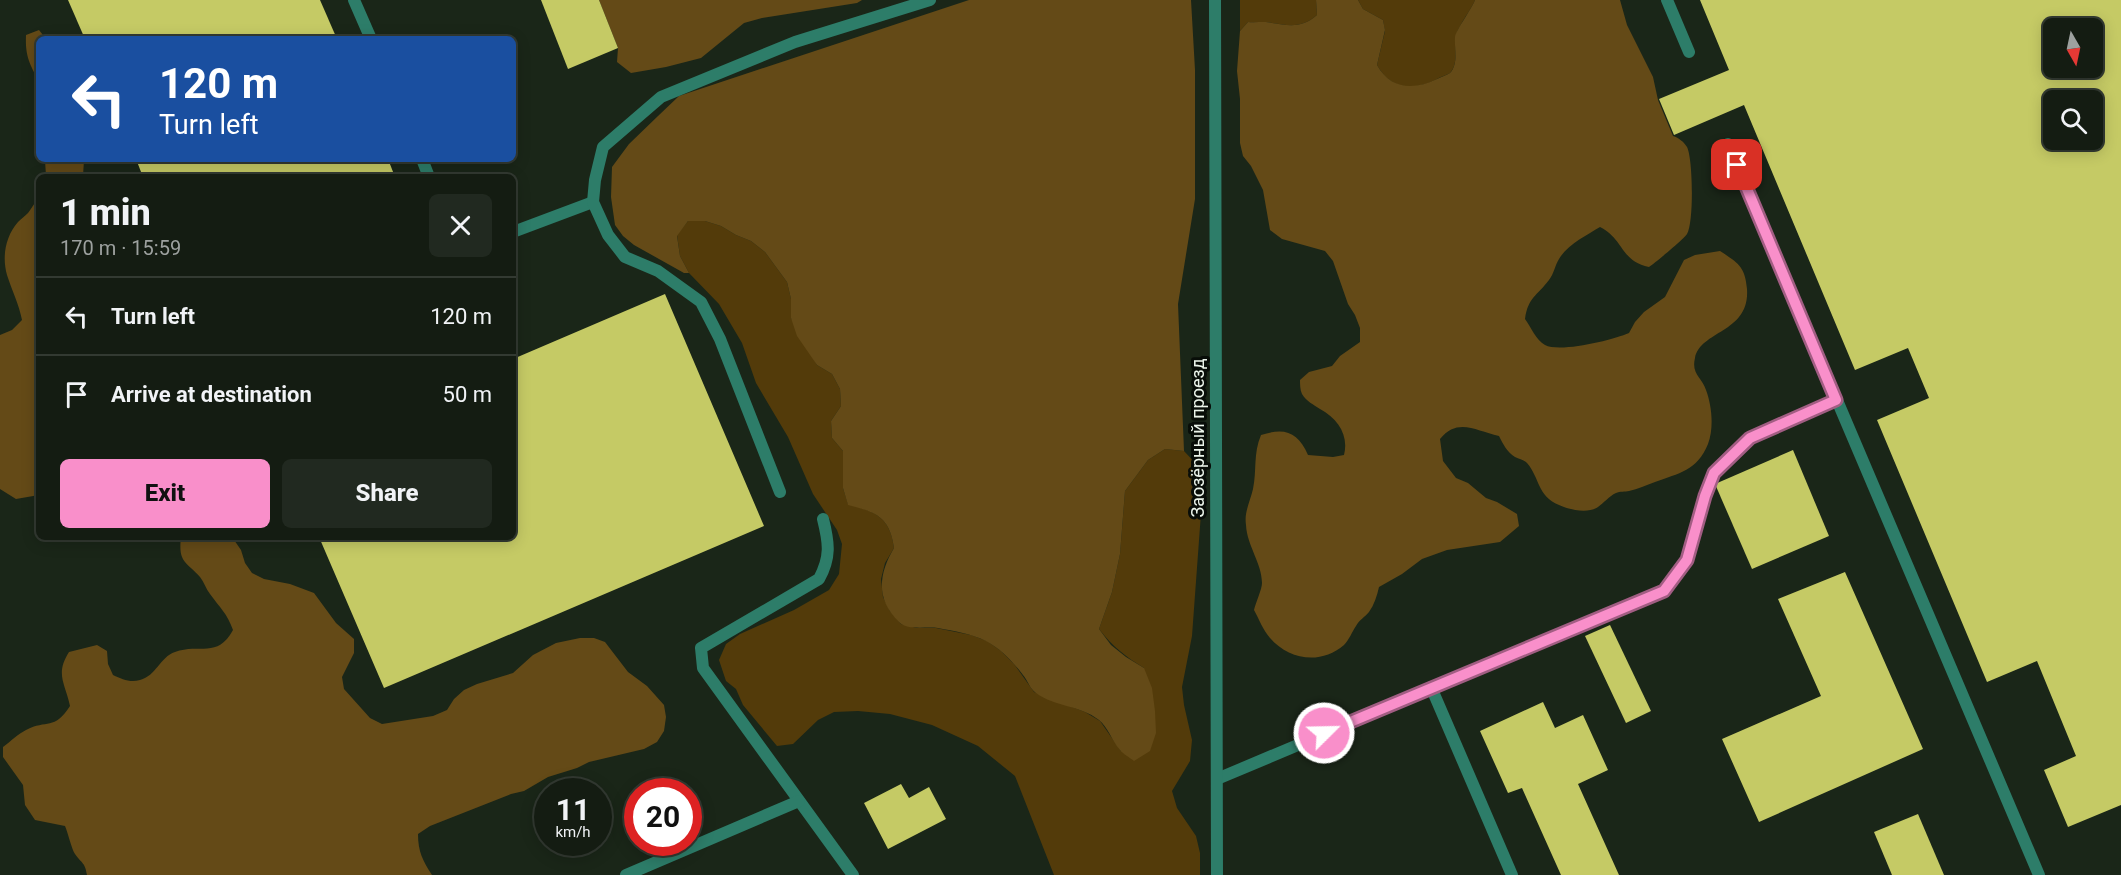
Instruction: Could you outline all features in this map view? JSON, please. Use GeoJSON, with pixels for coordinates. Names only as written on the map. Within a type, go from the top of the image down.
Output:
{"type":"FeatureCollection","features":[{"type":"Feature","properties":{"kind":"street"},"geometry":{"type":"LineString","coordinates":[[354,0],[370,36]]}},
{"type":"Feature","properties":{"kind":"street"},"geometry":{"type":"LineString","coordinates":[[780,492],[720,339],[701,302],[658,271],[625,257],[608,235],[593,202],[594,180],[603,147],[661,97],[795,42],[930,0]]}},
{"type":"Feature","properties":{"kind":"street","name":"Заозёрный проезд"},"geometry":{"type":"LineString","coordinates":[[1215,0],[1217,875]]}},
{"type":"Feature","properties":{"kind":"street"},"geometry":{"type":"LineString","coordinates":[[1667,0],[1689,52]]}},
{"type":"Feature","properties":{"kind":"street"},"geometry":{"type":"LineString","coordinates":[[1728,144],[2039,875]]}},
{"type":"Feature","properties":{"kind":"street"},"geometry":{"type":"LineString","coordinates":[[516,231],[593,202]]}},
{"type":"Feature","properties":{"kind":"street"},"geometry":{"type":"LineString","coordinates":[[1216,779],[1664,591],[1687,560],[1714,473],[1750,438],[1836,400]]}},
{"type":"Feature","properties":{"kind":"street"},"geometry":{"type":"LineString","coordinates":[[823,519],[828,563],[819,579],[701,648],[704,668],[853,875]]}},
{"type":"Feature","properties":{"kind":"street"},"geometry":{"type":"LineString","coordinates":[[1431,687],[1512,875]]}},
{"type":"Feature","properties":{"kind":"street"},"geometry":{"type":"LineString","coordinates":[[626,875],[799,801]]}},
{"type":"Feature","properties":{"kind":"shaded area"},"geometry":{"type":"Polygon","coordinates":[[[599,0],[862,0],[857,3],[744,23],[701,58],[631,73],[617,62],[618,48],[599,0]]]}},
{"type":"Feature","properties":{"kind":"shaded area"},"geometry":{"type":"Polygon","coordinates":[[[969,0],[1191,0],[1195,70],[1195,199],[1178,304],[1184,451],[1165,449],[1148,460],[1125,491],[1120,554],[1112,592],[1099,629],[1111,645],[1144,668],[1152,688],[1156,733],[1150,751],[1134,761],[1120,750],[1099,720],[1084,711],[1043,698],[1034,691],[1015,665],[991,644],[975,636],[957,632],[903,625],[891,613],[883,595],[882,586],[885,567],[894,548],[889,529],[880,517],[848,505],[843,488],[843,451],[832,438],[831,421],[841,406],[840,389],[832,374],[817,365],[797,336],[791,318],[791,299],[787,282],[765,252],[751,241],[721,226],[705,221],[688,221],[677,236],[680,256],[689,273],[684,273],[634,245],[615,225],[611,197],[612,167],[629,144],[679,96],[969,0]]]}},
{"type":"Feature","properties":{"kind":"shaded area"},"geometry":{"type":"Polygon","coordinates":[[[1240,0],[1316,0],[1317,15],[1296,25],[1248,22],[1240,31],[1240,0]]]}},
{"type":"Feature","properties":{"kind":"shaded area"},"geometry":{"type":"Polygon","coordinates":[[[1316,0],[1358,0],[1363,9],[1383,20],[1385,30],[1377,65],[1389,79],[1404,86],[1412,86],[1428,83],[1450,73],[1453,69],[1455,37],[1475,0],[1620,0],[1627,25],[1653,77],[1658,100],[1673,136],[1687,147],[1691,164],[1692,190],[1691,217],[1687,234],[1649,267],[1633,260],[1608,232],[1600,227],[1567,249],[1558,261],[1551,278],[1531,301],[1525,319],[1539,340],[1552,347],[1587,345],[1621,336],[1629,333],[1644,312],[1665,297],[1684,260],[1695,255],[1720,251],[1740,266],[1747,289],[1746,303],[1741,314],[1733,323],[1706,342],[1699,349],[1695,358],[1694,368],[1708,396],[1712,424],[1704,453],[1693,466],[1639,488],[1616,493],[1594,509],[1574,510],[1559,505],[1547,497],[1527,463],[1510,453],[1499,436],[1468,427],[1447,432],[1440,439],[1443,461],[1456,478],[1468,483],[1486,498],[1517,514],[1519,526],[1500,542],[1447,550],[1422,559],[1379,587],[1371,609],[1357,624],[1344,645],[1325,655],[1306,657],[1286,651],[1270,638],[1254,610],[1262,583],[1260,568],[1247,533],[1246,516],[1253,489],[1257,449],[1261,435],[1277,432],[1290,433],[1300,441],[1308,455],[1333,457],[1344,455],[1345,441],[1341,428],[1304,396],[1300,380],[1309,372],[1332,366],[1340,356],[1360,342],[1360,328],[1348,304],[1333,261],[1325,251],[1282,239],[1270,230],[1263,190],[1251,166],[1243,156],[1240,143],[1240,99],[1237,71],[1240,31],[1248,22],[1301,24],[1317,15],[1316,0]]]}},
{"type":"Feature","properties":{"kind":"shaded area"},"geometry":{"type":"Polygon","coordinates":[[[1358,0],[1475,0],[1457,34],[1455,60],[1450,73],[1428,83],[1412,86],[1396,84],[1389,79],[1377,65],[1385,31],[1383,20],[1363,9],[1358,0]]]}},
{"type":"Feature","properties":{"kind":"shaded area"},"geometry":{"type":"Polygon","coordinates":[[[39,30],[44,36],[36,36],[36,75],[26,49],[26,35],[39,30]]]}},
{"type":"Feature","properties":{"kind":"shaded area"},"geometry":{"type":"Polygon","coordinates":[[[45,162],[84,162],[83,174],[46,174],[45,162]]]}},
{"type":"Feature","properties":{"kind":"shaded area"},"geometry":{"type":"Polygon","coordinates":[[[36,201],[36,496],[16,499],[0,489],[0,335],[12,330],[22,320],[7,275],[5,254],[10,234],[36,201]]]}},
{"type":"Feature","properties":{"kind":"shaded area"},"geometry":{"type":"Polygon","coordinates":[[[688,221],[705,221],[721,226],[751,241],[765,252],[787,282],[791,299],[791,318],[817,365],[832,374],[840,389],[841,406],[831,421],[832,438],[843,451],[843,488],[848,504],[880,517],[889,529],[892,538],[894,548],[885,563],[881,579],[883,597],[890,611],[901,624],[917,628],[936,628],[971,635],[987,641],[1014,664],[1034,692],[1085,712],[1100,721],[1121,751],[1144,668],[1120,651],[1099,629],[1112,592],[1120,554],[1125,491],[1148,460],[1165,449],[1184,451],[1198,466],[1203,486],[1192,636],[1182,687],[1192,740],[1190,761],[1172,791],[1177,808],[1196,836],[1200,853],[1200,875],[1054,875],[1015,776],[978,746],[932,725],[890,714],[858,711],[834,712],[818,720],[793,744],[777,746],[743,705],[736,689],[726,681],[719,660],[726,644],[740,634],[794,610],[829,590],[839,574],[842,544],[837,530],[813,494],[788,437],[756,383],[742,343],[719,304],[689,273],[680,256],[677,235],[688,221]]]}},
{"type":"Feature","properties":{"kind":"shaded area"},"geometry":{"type":"Polygon","coordinates":[[[181,540],[234,540],[252,573],[264,579],[290,584],[314,593],[336,623],[354,639],[354,653],[342,677],[344,689],[370,718],[382,724],[433,716],[447,710],[464,690],[513,673],[533,655],[556,643],[580,638],[594,638],[605,642],[628,672],[647,686],[664,705],[666,717],[664,731],[657,742],[644,749],[589,762],[546,778],[534,778],[534,785],[524,791],[430,826],[418,834],[418,840],[422,856],[432,875],[87,875],[84,865],[74,852],[65,826],[35,820],[25,805],[23,785],[3,757],[3,747],[26,730],[55,722],[70,706],[62,673],[69,652],[97,645],[107,651],[108,664],[113,675],[136,681],[150,675],[170,654],[214,647],[227,639],[233,630],[231,624],[200,577],[184,561],[181,540]]]}},
{"type":"Feature","properties":{"kind":"building"},"geometry":{"type":"Polygon","coordinates":[[[68,0],[320,0],[336,36],[84,36],[68,0]]]}},
{"type":"Feature","properties":{"kind":"building"},"geometry":{"type":"Polygon","coordinates":[[[541,0],[599,0],[618,48],[568,69],[541,0]]]}},
{"type":"Feature","properties":{"kind":"building"},"geometry":{"type":"Polygon","coordinates":[[[1700,0],[2121,0],[2121,805],[2068,827],[2044,770],[2076,756],[2037,661],[1987,682],[1877,420],[1929,398],[1908,348],[1855,370],[1744,105],[1674,135],[1659,99],[1729,70],[1700,0]]]}},
{"type":"Feature","properties":{"kind":"building"},"geometry":{"type":"Polygon","coordinates":[[[137,162],[389,162],[394,174],[142,174],[137,162]]]}},
{"type":"Feature","properties":{"kind":"building"},"geometry":{"type":"Polygon","coordinates":[[[665,294],[764,526],[384,688],[320,540],[516,540],[516,358],[665,294]]]}},
{"type":"Feature","properties":{"kind":"building"},"geometry":{"type":"Polygon","coordinates":[[[1793,450],[1829,536],[1752,569],[1715,484],[1793,450]]]}},
{"type":"Feature","properties":{"kind":"building"},"geometry":{"type":"Polygon","coordinates":[[[1845,572],[1923,749],[1759,822],[1722,739],[1821,696],[1778,599],[1845,572]]]}},
{"type":"Feature","properties":{"kind":"building"},"geometry":{"type":"Polygon","coordinates":[[[1610,625],[1651,711],[1626,723],[1585,636],[1610,625]]]}},
{"type":"Feature","properties":{"kind":"building"},"geometry":{"type":"Polygon","coordinates":[[[1543,702],[1555,728],[1583,715],[1608,770],[1578,784],[1619,875],[1561,875],[1522,788],[1508,793],[1480,731],[1543,702]]]}},
{"type":"Feature","properties":{"kind":"building"},"geometry":{"type":"Polygon","coordinates":[[[901,784],[909,798],[929,787],[946,819],[888,849],[864,803],[901,784]]]}},
{"type":"Feature","properties":{"kind":"building"},"geometry":{"type":"Polygon","coordinates":[[[1918,814],[1944,875],[1892,875],[1874,832],[1918,814]]]}},
{"type":"Feature","properties":{"kind":"route"},"geometry":{"type":"LineString","coordinates":[[1324,733],[1664,591],[1687,560],[1714,473],[1750,438],[1836,400],[1737,165]]}}]}
